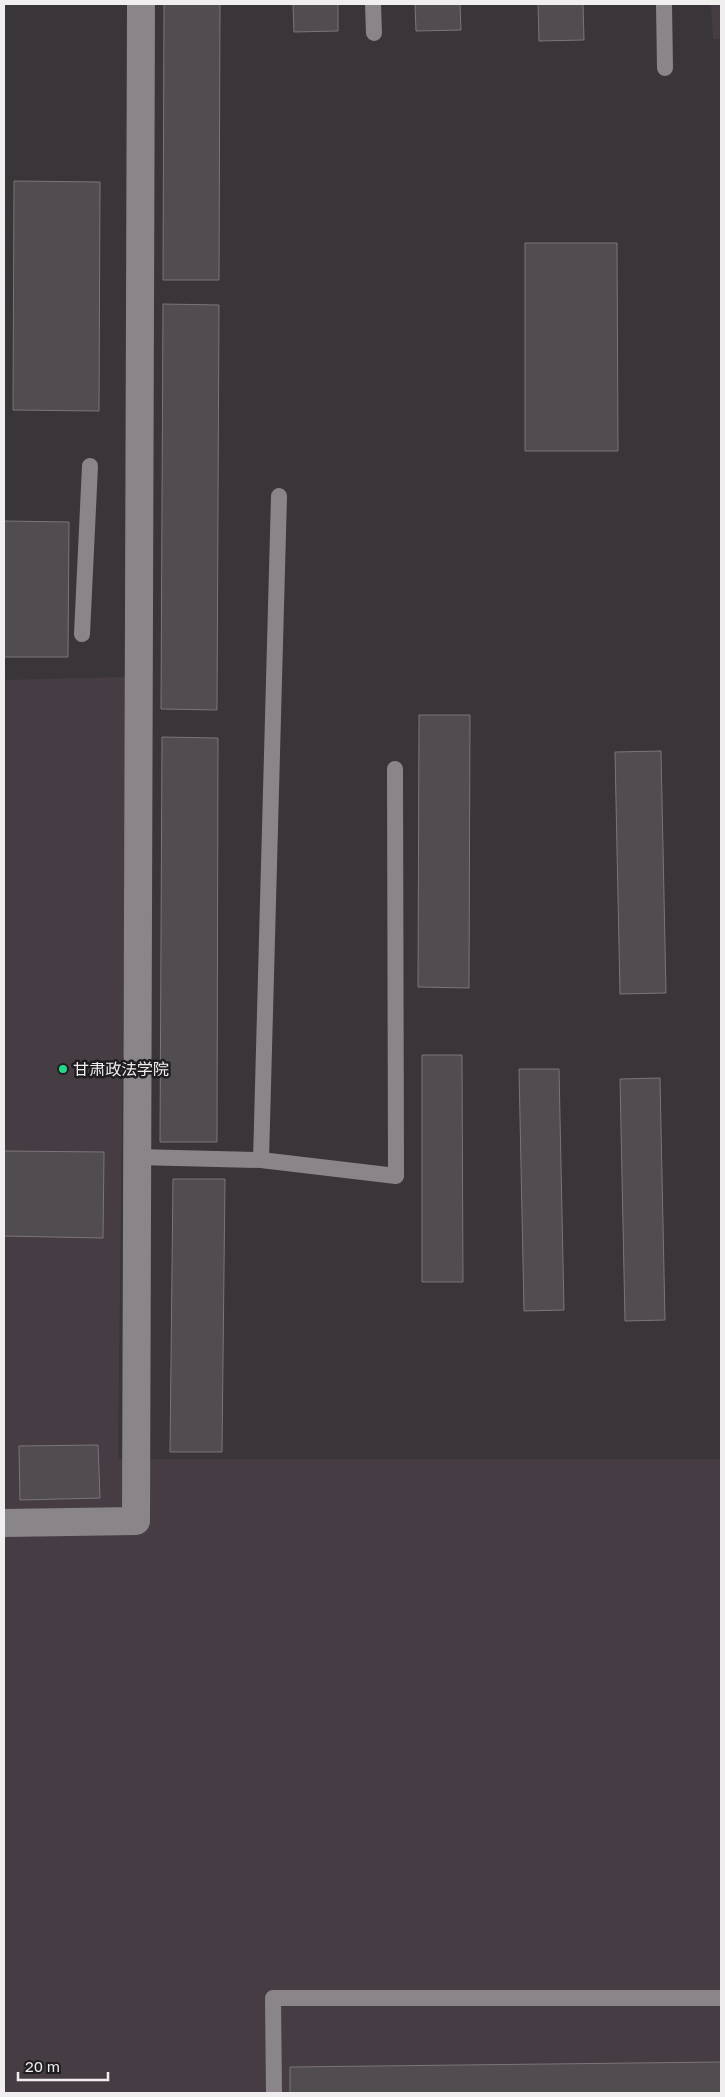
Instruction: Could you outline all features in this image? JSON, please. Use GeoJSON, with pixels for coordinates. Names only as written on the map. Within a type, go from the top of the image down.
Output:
{"type":"FeatureCollection","features":[{"type":"Feature","properties":{"kind":"street"},"geometry":{"type":"LineString","coordinates":[[4,1523],[136,1521],[141,4]]}},
{"type":"Feature","properties":{"kind":"lane"},"geometry":{"type":"LineString","coordinates":[[373,4],[374,34]]}},
{"type":"Feature","properties":{"kind":"lane"},"geometry":{"type":"LineString","coordinates":[[664,4],[665,68]]}},
{"type":"Feature","properties":{"kind":"lane"},"geometry":{"type":"LineString","coordinates":[[82,634],[90,466]]}},
{"type":"Feature","properties":{"kind":"lane"},"geometry":{"type":"LineString","coordinates":[[261,1160],[278,496]]}},
{"type":"Feature","properties":{"kind":"lane"},"geometry":{"type":"LineString","coordinates":[[137,1157],[261,1160],[396,1176],[395,769]]}},
{"type":"Feature","properties":{"kind":"lane"},"geometry":{"type":"LineString","coordinates":[[274,2093],[273,1998],[721,1998]]}},
{"type":"Feature","properties":{"kind":"shaded area"},"geometry":{"type":"Polygon","coordinates":[[[711,4],[721,4],[721,39],[713,39],[711,4]]]}},
{"type":"Feature","properties":{"kind":"shaded area"},"geometry":{"type":"Polygon","coordinates":[[[127,677],[118,1459],[721,1459],[721,2093],[4,2093],[4,680],[127,677]]]}},
{"type":"Feature","properties":{"kind":"building"},"geometry":{"type":"Polygon","coordinates":[[[164,4],[220,4],[219,280],[163,280],[164,4]]]}},
{"type":"Feature","properties":{"kind":"building"},"geometry":{"type":"Polygon","coordinates":[[[293,4],[338,4],[338,31],[294,32],[293,4]]]}},
{"type":"Feature","properties":{"kind":"building"},"geometry":{"type":"Polygon","coordinates":[[[415,4],[460,4],[461,30],[416,31],[415,4]]]}},
{"type":"Feature","properties":{"kind":"building"},"geometry":{"type":"Polygon","coordinates":[[[538,4],[583,4],[584,40],[539,41],[538,4]]]}},
{"type":"Feature","properties":{"kind":"building"},"geometry":{"type":"Polygon","coordinates":[[[14,181],[100,182],[99,411],[13,410],[14,181]]]}},
{"type":"Feature","properties":{"kind":"building"},"geometry":{"type":"Polygon","coordinates":[[[525,243],[617,243],[618,451],[525,451],[525,243]]]}},
{"type":"Feature","properties":{"kind":"building"},"geometry":{"type":"Polygon","coordinates":[[[163,304],[219,305],[217,710],[161,709],[163,304]]]}},
{"type":"Feature","properties":{"kind":"building"},"geometry":{"type":"Polygon","coordinates":[[[4,521],[69,522],[68,657],[4,657],[4,521]]]}},
{"type":"Feature","properties":{"kind":"building"},"geometry":{"type":"Polygon","coordinates":[[[419,715],[470,715],[469,988],[418,987],[419,715]]]}},
{"type":"Feature","properties":{"kind":"building"},"geometry":{"type":"Polygon","coordinates":[[[162,737],[218,738],[217,1142],[160,1142],[162,737]]]}},
{"type":"Feature","properties":{"kind":"building"},"geometry":{"type":"Polygon","coordinates":[[[661,751],[666,993],[620,994],[615,752],[661,751]]]}},
{"type":"Feature","properties":{"kind":"building"},"geometry":{"type":"Polygon","coordinates":[[[422,1055],[462,1055],[463,1282],[422,1282],[422,1055]]]}},
{"type":"Feature","properties":{"kind":"building"},"geometry":{"type":"Polygon","coordinates":[[[519,1069],[559,1069],[564,1310],[524,1311],[519,1069]]]}},
{"type":"Feature","properties":{"kind":"building"},"geometry":{"type":"Polygon","coordinates":[[[660,1078],[665,1320],[625,1321],[620,1079],[660,1078]]]}},
{"type":"Feature","properties":{"kind":"building"},"geometry":{"type":"Polygon","coordinates":[[[4,1151],[104,1152],[103,1238],[4,1236],[4,1151]]]}},
{"type":"Feature","properties":{"kind":"building"},"geometry":{"type":"Polygon","coordinates":[[[173,1179],[225,1179],[222,1452],[170,1452],[173,1179]]]}},
{"type":"Feature","properties":{"kind":"building"},"geometry":{"type":"Polygon","coordinates":[[[98,1445],[100,1498],[20,1500],[19,1446],[98,1445]]]}},
{"type":"Feature","properties":{"kind":"building"},"geometry":{"type":"Polygon","coordinates":[[[721,2062],[721,2093],[290,2093],[290,2067],[721,2062]]]}},
{"type":"Feature","properties":{"kind":"place","name":"甘肃政法学院"},"geometry":{"type":"Point","coordinates":[63,1069]}}]}
